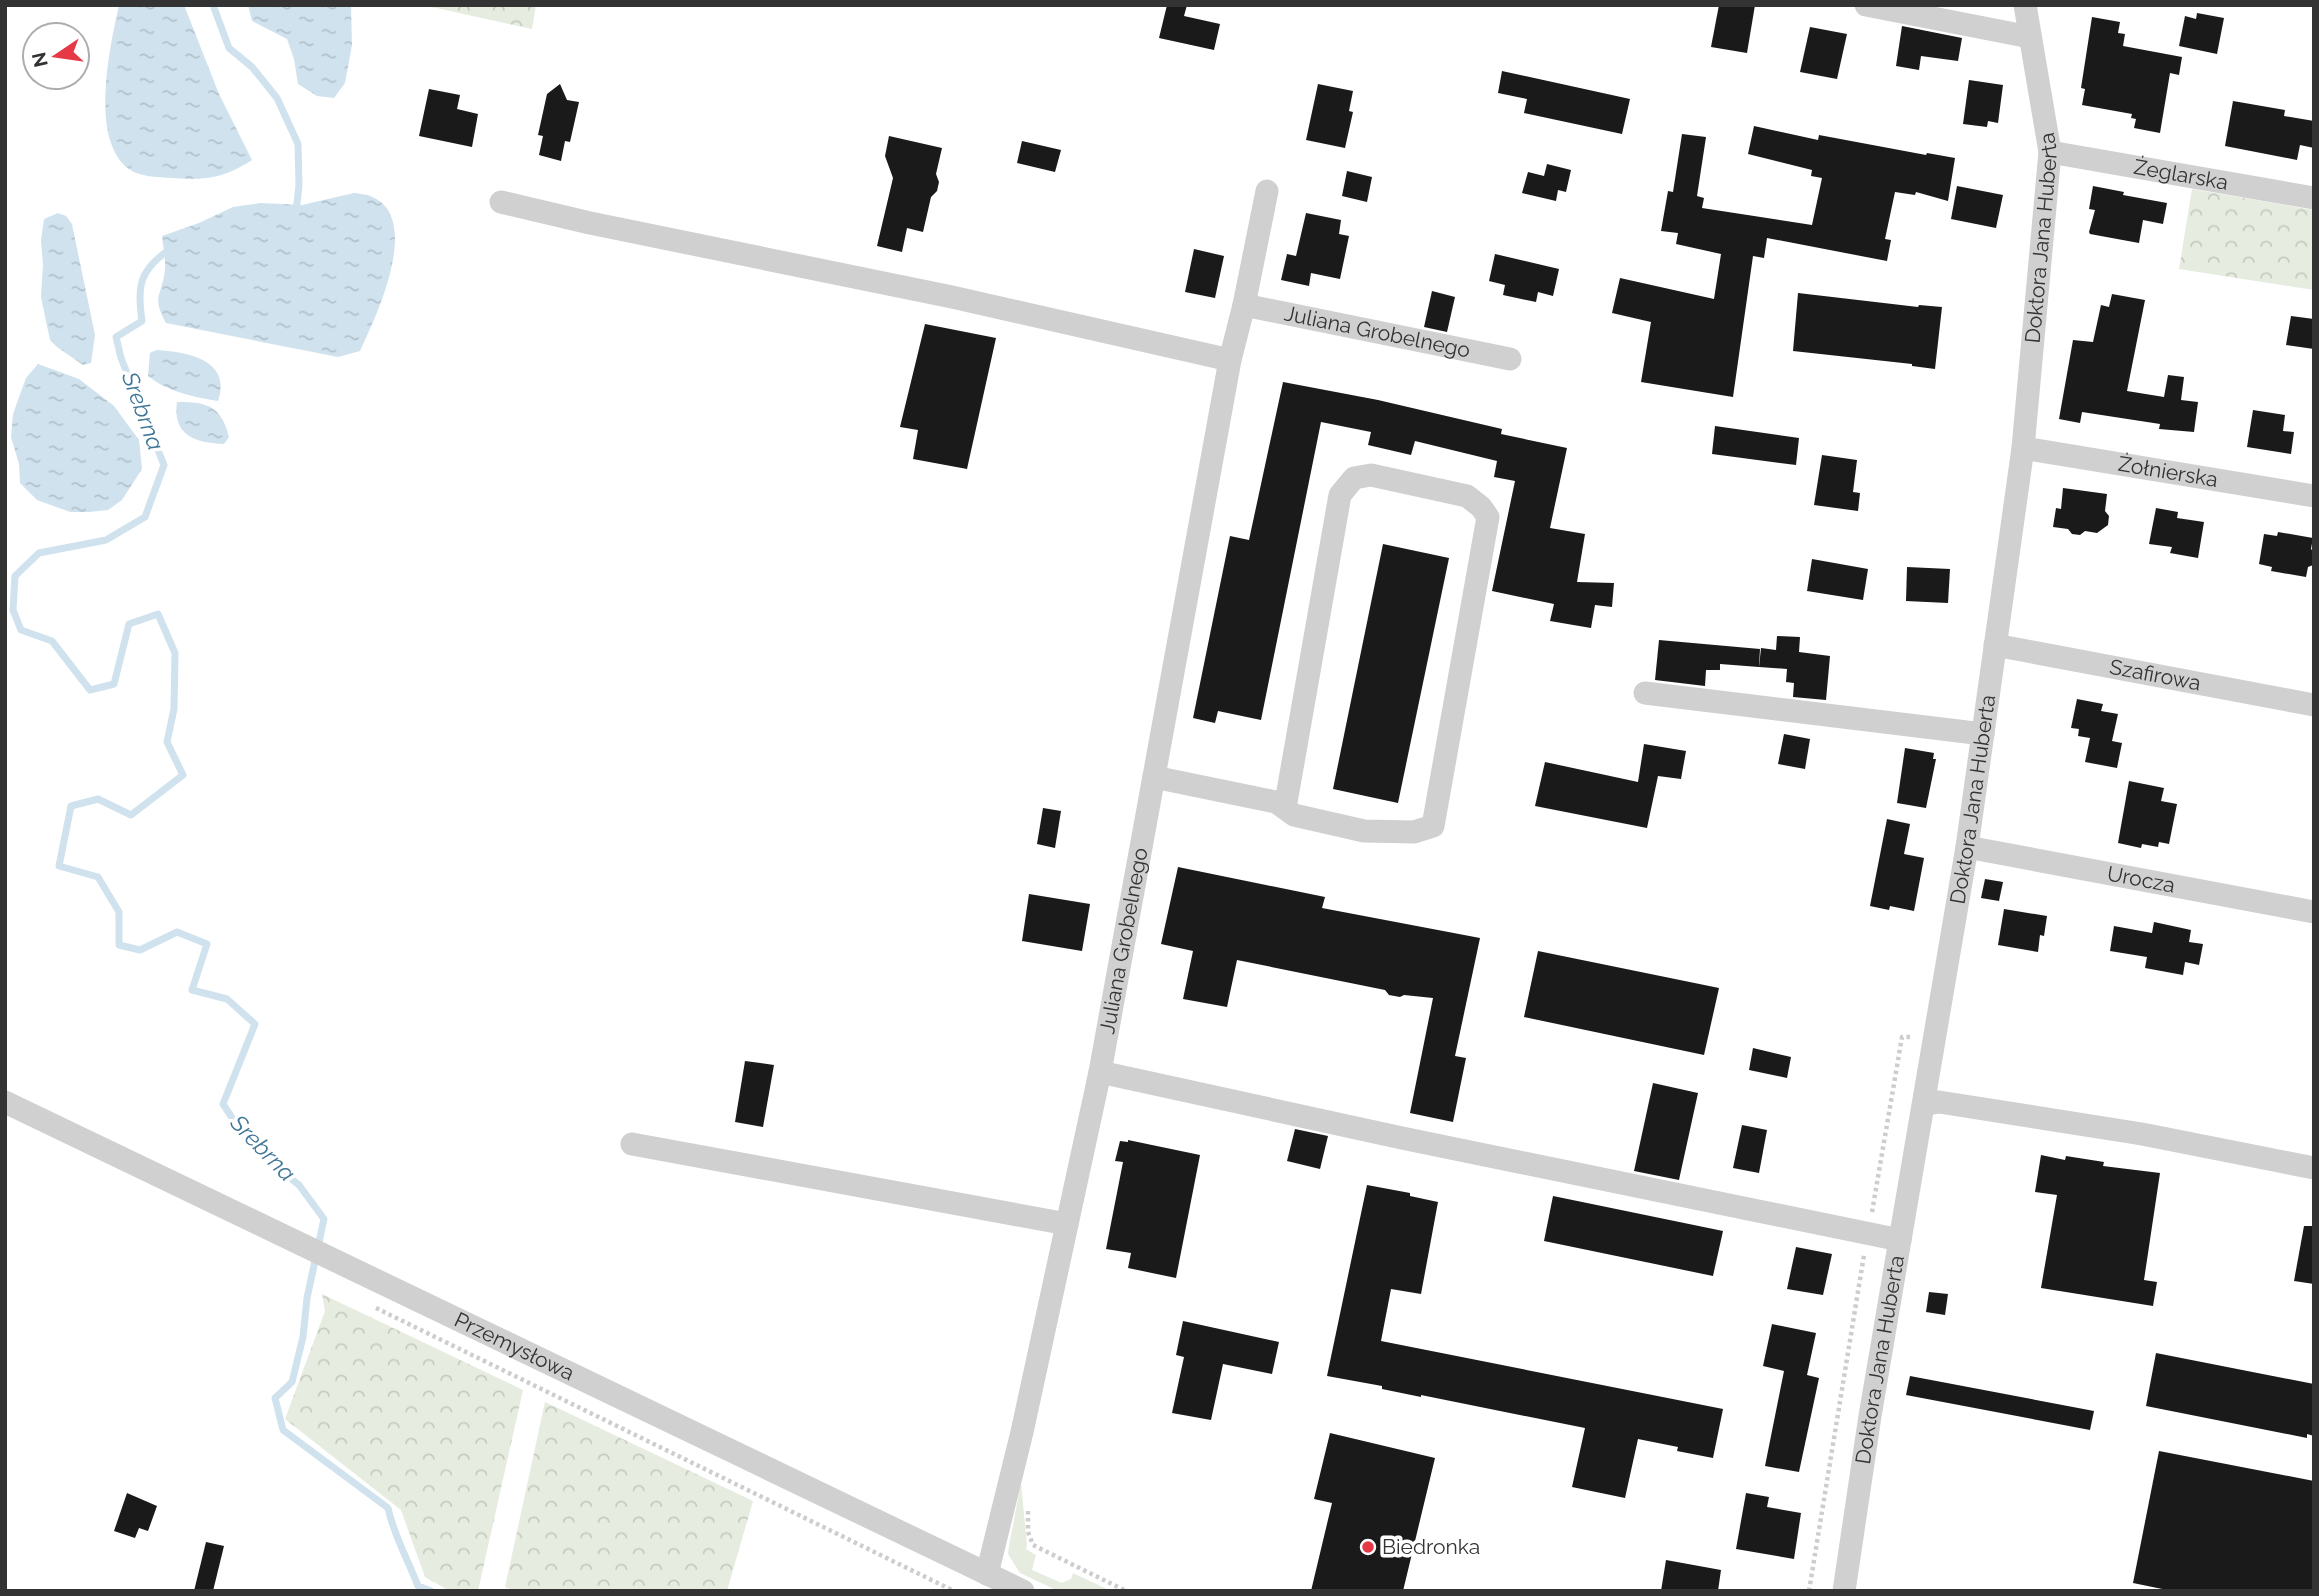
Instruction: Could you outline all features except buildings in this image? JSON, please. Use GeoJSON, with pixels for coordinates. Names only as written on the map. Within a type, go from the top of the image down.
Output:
{"type":"FeatureCollection","features":[{"type":"Feature","properties":{"kind":"street"},"geometry":{"type":"LineString","coordinates":[[1866,5],[2030,37]]}},
{"type":"Feature","properties":{"kind":"street","name":"Doktora Jana Huberta"},"geometry":{"type":"LineString","coordinates":[[1844,1591],[1967,847],[2023,448],[2050,152],[2025,5]]}},
{"type":"Feature","properties":{"kind":"street","name":"Żeglarska"},"geometry":{"type":"LineString","coordinates":[[2050,152],[2314,198]]}},
{"type":"Feature","properties":{"kind":"street","name":"Juliana Grobelnego"},"geometry":{"type":"LineString","coordinates":[[987,1574],[1022,1432],[1100,1072],[1230,360],[1267,191]]}},
{"type":"Feature","properties":{"kind":"street"},"geometry":{"type":"LineString","coordinates":[[501,202],[590,223],[952,297],[1230,360]]}},
{"type":"Feature","properties":{"kind":"street","name":"Juliana Grobelnego"},"geometry":{"type":"LineString","coordinates":[[1244,305],[1510,359]]}},
{"type":"Feature","properties":{"kind":"street","name":"Żołnierska"},"geometry":{"type":"LineString","coordinates":[[2023,448],[2314,496]]}},
{"type":"Feature","properties":{"kind":"street"},"geometry":{"type":"LineString","coordinates":[[1154,777],[1257,797],[1276,802],[1294,815],[1364,831],[1414,832],[1433,826],[1488,517],[1475,500],[1371,475],[1354,478],[1340,495],[1285,808]]}},
{"type":"Feature","properties":{"kind":"street","name":"Szafirowa"},"geometry":{"type":"LineString","coordinates":[[1995,645],[2314,705]]}},
{"type":"Feature","properties":{"kind":"street"},"geometry":{"type":"LineString","coordinates":[[1645,693],[1983,734]]}},
{"type":"Feature","properties":{"kind":"street","name":"Urocza"},"geometry":{"type":"LineString","coordinates":[[1967,847],[2314,912]]}},
{"type":"Feature","properties":{"kind":"street"},"geometry":{"type":"LineString","coordinates":[[1100,1072],[1402,1138],[1900,1240]]}},
{"type":"Feature","properties":{"kind":"street","name":"Przemysłowa"},"geometry":{"type":"LineString","coordinates":[[5,1102],[1023,1591]]}},
{"type":"Feature","properties":{"kind":"street"},"geometry":{"type":"LineString","coordinates":[[1924,1104],[1939,1102],[2142,1134],[2314,1168]]}},
{"type":"Feature","properties":{"kind":"street"},"geometry":{"type":"LineString","coordinates":[[632,1144],[1067,1224]]}},
{"type":"Feature","properties":{"kind":"path"},"geometry":{"type":"LineString","coordinates":[[1809,1591],[1902,1037],[1923,1037]]}},
{"type":"Feature","properties":{"kind":"path"},"geometry":{"type":"LineString","coordinates":[[367,1303],[398,1321],[954,1591]]}},
{"type":"Feature","properties":{"kind":"path"},"geometry":{"type":"LineString","coordinates":[[1028,1505],[1028,1532],[1033,1545],[1126,1591]]}},
{"type":"Feature","properties":{"kind":"green space"},"geometry":{"type":"Polygon","coordinates":[[[423,5],[536,5],[532,29],[423,5]]]}},
{"type":"Feature","properties":{"kind":"green space"},"geometry":{"type":"Polygon","coordinates":[[[2192,189],[2314,210],[2314,290],[2179,269],[2192,189]]]}},
{"type":"Feature","properties":{"kind":"green space"},"geometry":{"type":"Polygon","coordinates":[[[322,1294],[523,1390],[478,1591],[450,1591],[425,1577],[401,1510],[285,1419],[325,1311],[322,1294]]]}},
{"type":"Feature","properties":{"kind":"green space"},"geometry":{"type":"Polygon","coordinates":[[[545,1402],[753,1501],[727,1591],[515,1591],[505,1587],[545,1402]]]}},
{"type":"Feature","properties":{"kind":"green space"},"geometry":{"type":"Polygon","coordinates":[[[1021,1483],[1026,1549],[1036,1555],[1032,1570],[1062,1583],[1071,1579],[1073,1573],[1111,1591],[1058,1591],[1020,1573],[1008,1554],[1021,1483]]]}},
{"type":"Feature","properties":{"kind":"water"},"geometry":{"type":"Polygon","coordinates":[[[119,5],[184,5],[219,94],[252,160],[222,175],[204,178],[155,177],[138,174],[129,169],[117,155],[109,137],[106,115],[108,67],[119,5]]]}},
{"type":"Feature","properties":{"kind":"water"},"geometry":{"type":"Polygon","coordinates":[[[248,5],[351,5],[352,45],[345,83],[334,98],[317,96],[298,84],[287,39],[252,21],[248,5]]]}},
{"type":"Feature","properties":{"kind":"water"},"geometry":{"type":"Polygon","coordinates":[[[354,193],[370,196],[386,207],[393,224],[395,245],[384,292],[360,351],[338,357],[166,323],[158,301],[165,270],[162,236],[233,207],[261,203],[302,205],[354,193]]]}},
{"type":"Feature","properties":{"kind":"water"},"geometry":{"type":"Polygon","coordinates":[[[58,213],[66,216],[72,224],[95,335],[91,363],[83,365],[50,340],[41,297],[41,240],[44,219],[58,213]]]}},
{"type":"Feature","properties":{"kind":"water"},"geometry":{"type":"Polygon","coordinates":[[[157,350],[204,360],[218,376],[221,387],[218,401],[173,390],[148,376],[150,353],[157,350]]]}},
{"type":"Feature","properties":{"kind":"water"},"geometry":{"type":"Polygon","coordinates":[[[38,364],[79,379],[114,406],[139,440],[142,469],[122,500],[108,510],[70,512],[37,500],[20,483],[19,464],[11,437],[13,414],[26,378],[38,364]]]}},
{"type":"Feature","properties":{"kind":"water"},"geometry":{"type":"Polygon","coordinates":[[[177,402],[205,405],[217,412],[229,437],[224,444],[195,439],[182,430],[176,413],[177,402]]]}},
{"type":"Feature","properties":{"kind":"waterway","name":"Srebrna"},"geometry":{"type":"LineString","coordinates":[[213,5],[229,48],[252,67],[277,98],[298,144],[299,185],[296,212]]}},
{"type":"Feature","properties":{"kind":"waterway","name":"Srebrna"},"geometry":{"type":"LineString","coordinates":[[169,250],[151,265],[142,280],[142,321],[116,337],[121,358],[164,465],[145,517],[106,540],[39,553],[15,576],[13,610],[21,630],[52,641],[90,690],[114,684],[129,624],[158,614],[175,653],[174,709],[167,742],[183,775],[131,815],[98,799],[71,806],[59,866],[98,877],[119,912],[119,945],[140,950],[177,932],[207,944],[192,990],[227,999],[255,1024],[223,1104],[240,1130],[265,1158],[299,1185],[324,1219],[307,1298],[303,1337],[292,1382],[275,1398],[283,1430],[388,1508],[397,1538],[418,1586],[431,1591]]}},
{"type":"Feature","properties":{"kind":"place","name":"Biedronka"},"geometry":{"type":"Point","coordinates":[1368,1547]}}]}
